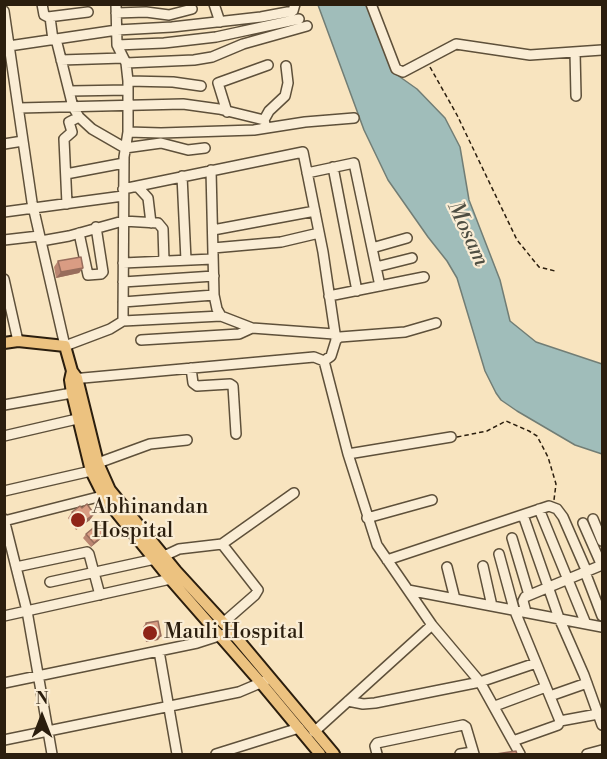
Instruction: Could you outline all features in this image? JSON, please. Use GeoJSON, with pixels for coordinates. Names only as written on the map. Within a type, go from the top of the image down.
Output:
{"type":"FeatureCollection","features":[{"type":"Feature","properties":{"kind":"main road"},"geometry":{"type":"LineString","coordinates":[[4,343],[18,341],[65,346],[94,467]]}},
{"type":"Feature","properties":{"kind":"main road"},"geometry":{"type":"LineString","coordinates":[[73,376],[72,393],[77,419],[94,467],[109,495],[176,578],[334,754]]}},
{"type":"Feature","properties":{"kind":"main road"},"geometry":{"type":"LineString","coordinates":[[176,578],[223,623],[226,634]]}},
{"type":"Feature","properties":{"kind":"main road"},"geometry":{"type":"LineString","coordinates":[[266,680],[298,728],[320,754]]}},
{"type":"Feature","properties":{"kind":"street"},"geometry":{"type":"LineString","coordinates":[[42,4],[44,15],[50,17],[88,12]]}},
{"type":"Feature","properties":{"kind":"street"},"geometry":{"type":"LineString","coordinates":[[214,4],[220,22]]}},
{"type":"Feature","properties":{"kind":"street"},"geometry":{"type":"LineString","coordinates":[[9,46],[117,30],[220,22],[281,14],[293,11],[296,4]]}},
{"type":"Feature","properties":{"kind":"street"},"geometry":{"type":"LineString","coordinates":[[372,4],[396,69],[400,72],[406,72],[456,44],[530,55],[603,50]]}},
{"type":"Feature","properties":{"kind":"street"},"geometry":{"type":"LineString","coordinates":[[123,321],[123,192],[128,132],[128,86],[124,60],[117,45],[116,9],[169,15],[192,9]]}},
{"type":"Feature","properties":{"kind":"street"},"geometry":{"type":"LineString","coordinates":[[4,12],[34,209],[65,346],[110,329],[123,321],[221,316],[252,328],[335,337],[405,332],[436,323]]}},
{"type":"Feature","properties":{"kind":"street"},"geometry":{"type":"LineString","coordinates":[[50,17],[54,40],[62,60],[73,107],[78,117],[92,129],[125,148],[161,143],[188,150],[205,148]]}},
{"type":"Feature","properties":{"kind":"street"},"geometry":{"type":"LineString","coordinates":[[62,60],[166,63],[203,59],[303,23],[216,37],[117,45]]}},
{"type":"Feature","properties":{"kind":"street"},"geometry":{"type":"LineString","coordinates":[[575,52],[576,96]]}},
{"type":"Feature","properties":{"kind":"street"},"geometry":{"type":"LineString","coordinates":[[227,112],[218,83],[268,65]]}},
{"type":"Feature","properties":{"kind":"street"},"geometry":{"type":"LineString","coordinates":[[128,132],[254,130],[265,124],[269,111],[285,96],[288,83],[286,66]]}},
{"type":"Feature","properties":{"kind":"street"},"geometry":{"type":"LineString","coordinates":[[70,91],[173,82],[201,86]]}},
{"type":"Feature","properties":{"kind":"street"},"geometry":{"type":"LineString","coordinates":[[19,108],[183,104],[227,112],[265,124],[354,118]]}},
{"type":"Feature","properties":{"kind":"street"},"geometry":{"type":"LineString","coordinates":[[67,204],[64,139],[72,132],[69,122],[78,117]]}},
{"type":"Feature","properties":{"kind":"street"},"geometry":{"type":"LineString","coordinates":[[4,144],[23,141]]}},
{"type":"Feature","properties":{"kind":"street"},"geometry":{"type":"LineString","coordinates":[[4,212],[67,204],[182,176],[303,152],[319,233],[335,337],[331,356],[324,361]]}},
{"type":"Feature","properties":{"kind":"street"},"geometry":{"type":"LineString","coordinates":[[66,174],[124,163]]}},
{"type":"Feature","properties":{"kind":"street"},"geometry":{"type":"LineString","coordinates":[[307,173],[354,163],[380,286]]}},
{"type":"Feature","properties":{"kind":"street"},"geometry":{"type":"LineString","coordinates":[[333,167],[357,291]]}},
{"type":"Feature","properties":{"kind":"street"},"geometry":{"type":"LineString","coordinates":[[211,170],[214,296],[221,316]]}},
{"type":"Feature","properties":{"kind":"street"},"geometry":{"type":"LineString","coordinates":[[182,176],[186,260]]}},
{"type":"Feature","properties":{"kind":"street"},"geometry":{"type":"LineString","coordinates":[[137,186],[148,198],[151,223]]}},
{"type":"Feature","properties":{"kind":"street"},"geometry":{"type":"LineString","coordinates":[[213,230],[315,211]]}},
{"type":"Feature","properties":{"kind":"street"},"geometry":{"type":"LineString","coordinates":[[4,240],[79,233],[123,221],[158,223],[163,229],[164,261]]}},
{"type":"Feature","properties":{"kind":"street"},"geometry":{"type":"LineString","coordinates":[[79,233],[88,275],[101,274],[103,272],[96,228]]}},
{"type":"Feature","properties":{"kind":"street"},"geometry":{"type":"LineString","coordinates":[[123,263],[186,260],[319,233]]}},
{"type":"Feature","properties":{"kind":"street"},"geometry":{"type":"LineString","coordinates":[[372,248],[407,238]]}},
{"type":"Feature","properties":{"kind":"street"},"geometry":{"type":"LineString","coordinates":[[376,267],[412,258]]}},
{"type":"Feature","properties":{"kind":"street"},"geometry":{"type":"LineString","coordinates":[[123,282],[214,276]]}},
{"type":"Feature","properties":{"kind":"street"},"geometry":{"type":"LineString","coordinates":[[329,296],[424,277]]}},
{"type":"Feature","properties":{"kind":"street"},"geometry":{"type":"LineString","coordinates":[[4,279],[18,341]]}},
{"type":"Feature","properties":{"kind":"street"},"geometry":{"type":"LineString","coordinates":[[123,302],[214,296]]}},
{"type":"Feature","properties":{"kind":"street"},"geometry":{"type":"LineString","coordinates":[[141,340],[239,334],[252,328]]}},
{"type":"Feature","properties":{"kind":"street"},"geometry":{"type":"LineString","coordinates":[[73,376],[314,357],[324,361]]}},
{"type":"Feature","properties":{"kind":"street"},"geometry":{"type":"LineString","coordinates":[[324,361],[348,454],[377,544],[432,625],[480,682],[520,754]]}},
{"type":"Feature","properties":{"kind":"street"},"geometry":{"type":"LineString","coordinates":[[191,368],[193,383],[197,386],[232,384],[236,434]]}},
{"type":"Feature","properties":{"kind":"street"},"geometry":{"type":"LineString","coordinates":[[4,405],[72,393]]}},
{"type":"Feature","properties":{"kind":"street"},"geometry":{"type":"LineString","coordinates":[[4,435],[77,419]]}},
{"type":"Feature","properties":{"kind":"street"},"geometry":{"type":"LineString","coordinates":[[348,454],[451,437]]}},
{"type":"Feature","properties":{"kind":"street"},"geometry":{"type":"LineString","coordinates":[[4,491],[94,467],[150,444],[187,440]]}},
{"type":"Feature","properties":{"kind":"street"},"geometry":{"type":"LineString","coordinates":[[50,582],[160,557],[179,549],[222,544],[294,493]]}},
{"type":"Feature","properties":{"kind":"street"},"geometry":{"type":"LineString","coordinates":[[52,754],[27,611],[16,567],[8,548],[5,520],[109,495]]}},
{"type":"Feature","properties":{"kind":"street"},"geometry":{"type":"LineString","coordinates":[[367,518],[432,500]]}},
{"type":"Feature","properties":{"kind":"street"},"geometry":{"type":"LineString","coordinates":[[387,560],[552,506],[563,517],[603,616]]}},
{"type":"Feature","properties":{"kind":"street"},"geometry":{"type":"LineString","coordinates":[[540,509],[586,624]]}},
{"type":"Feature","properties":{"kind":"street"},"geometry":{"type":"LineString","coordinates":[[523,515],[559,618],[603,725]]}},
{"type":"Feature","properties":{"kind":"street"},"geometry":{"type":"LineString","coordinates":[[593,519],[603,541]]}},
{"type":"Feature","properties":{"kind":"street"},"geometry":{"type":"LineString","coordinates":[[526,612],[523,601],[525,597],[602,565],[583,523]]}},
{"type":"Feature","properties":{"kind":"street"},"geometry":{"type":"LineString","coordinates":[[512,538],[529,595]]}},
{"type":"Feature","properties":{"kind":"street"},"geometry":{"type":"LineString","coordinates":[[222,544],[258,590],[223,623]]}},
{"type":"Feature","properties":{"kind":"street"},"geometry":{"type":"LineString","coordinates":[[16,567],[85,552],[89,554],[100,595]]}},
{"type":"Feature","properties":{"kind":"street"},"geometry":{"type":"LineString","coordinates":[[499,554],[514,609],[560,721]]}},
{"type":"Feature","properties":{"kind":"street"},"geometry":{"type":"LineString","coordinates":[[483,566],[492,606]]}},
{"type":"Feature","properties":{"kind":"street"},"geometry":{"type":"LineString","coordinates":[[447,567],[455,599]]}},
{"type":"Feature","properties":{"kind":"street"},"geometry":{"type":"LineString","coordinates":[[4,616],[176,578]]}},
{"type":"Feature","properties":{"kind":"street"},"geometry":{"type":"LineString","coordinates":[[408,590],[603,627]]}},
{"type":"Feature","properties":{"kind":"street"},"geometry":{"type":"LineString","coordinates":[[315,732],[432,625]]}},
{"type":"Feature","properties":{"kind":"street"},"geometry":{"type":"LineString","coordinates":[[4,683],[159,651],[226,634]]}},
{"type":"Feature","properties":{"kind":"street"},"geometry":{"type":"LineString","coordinates":[[159,651],[177,754]]}},
{"type":"Feature","properties":{"kind":"street"},"geometry":{"type":"LineString","coordinates":[[348,701],[363,704],[375,703],[480,682],[536,663]]}},
{"type":"Feature","properties":{"kind":"street"},"geometry":{"type":"LineString","coordinates":[[4,740],[239,692],[266,680]]}},
{"type":"Feature","properties":{"kind":"street"},"geometry":{"type":"LineString","coordinates":[[495,706],[587,683]]}},
{"type":"Feature","properties":{"kind":"street"},"geometry":{"type":"LineString","coordinates":[[513,741],[558,725],[560,721],[598,714]]}},
{"type":"Feature","properties":{"kind":"street"},"geometry":{"type":"LineString","coordinates":[[377,754],[375,746],[377,743],[463,725],[466,727],[473,753],[460,754]]}},
{"type":"Feature","properties":{"kind":"street"},"geometry":{"type":"LineString","coordinates":[[216,754],[298,728]]}},
{"type":"Feature","properties":{"kind":"street"},"geometry":{"type":"LineString","coordinates":[[587,754],[603,750]]}},
{"type":"Feature","properties":{"kind":"path"},"geometry":{"type":"LineString","coordinates":[[425,60],[457,115],[517,240],[540,267],[555,271]]}},
{"type":"Feature","properties":{"kind":"path"},"geometry":{"type":"LineString","coordinates":[[451,437],[487,431],[506,421],[537,436],[548,458],[556,484],[552,506]]}},
{"type":"Feature","properties":{"kind":"water","name":"Mosam"},"geometry":{"type":"Polygon","coordinates":[[[318,5],[367,5],[393,72],[417,89],[445,118],[460,147],[469,200],[500,280],[510,321],[536,342],[602,364],[602,454],[575,445],[517,411],[501,400],[496,393],[485,371],[457,278],[388,180],[364,130],[318,5]]]}},
{"type":"Feature","properties":{"kind":"building"},"geometry":{"type":"Polygon","coordinates":[[[81,257],[83,268],[61,272],[58,261],[81,257]]]}},
{"type":"Feature","properties":{"kind":"building"},"geometry":{"type":"Polygon","coordinates":[[[87,504],[94,514],[81,524],[72,512],[87,504]]]}},
{"type":"Feature","properties":{"kind":"building"},"geometry":{"type":"Polygon","coordinates":[[[98,524],[106,533],[94,543],[86,534],[98,524]]]}},
{"type":"Feature","properties":{"kind":"building"},"geometry":{"type":"Polygon","coordinates":[[[158,621],[161,636],[148,638],[146,623],[158,621]]]}},
{"type":"Feature","properties":{"kind":"building"},"geometry":{"type":"Polygon","coordinates":[[[516,751],[517,754],[496,754],[516,751]]]}},
{"type":"Feature","properties":{"kind":"place","name":"Abhinandan Hospital"},"geometry":{"type":"Point","coordinates":[78,520]}},
{"type":"Feature","properties":{"kind":"place","name":"Mauli Hospital"},"geometry":{"type":"Point","coordinates":[150,633]}}]}
